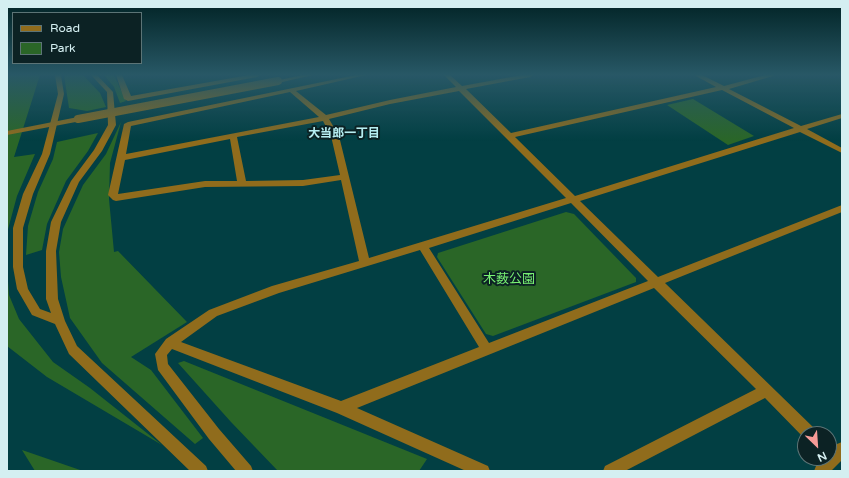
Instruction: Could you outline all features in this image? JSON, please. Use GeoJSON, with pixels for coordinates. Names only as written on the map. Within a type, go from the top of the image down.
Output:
{"type":"FeatureCollection","features":[{"type":"Feature","properties":{"kind":"street"},"geometry":{"type":"LineString","coordinates":[[59,321],[36,312],[23,289],[18,267],[18,228],[28,194],[46,154],[52,124],[60,97]]}},
{"type":"Feature","properties":{"kind":"street"},"geometry":{"type":"LineString","coordinates":[[110,97],[112,125],[98,151],[75,181],[56,222],[51,251],[52,299],[59,321],[72,350],[201,471]]}},
{"type":"Feature","properties":{"kind":"street"},"geometry":{"type":"LineString","coordinates":[[137,97],[128,99],[128,124],[113,195],[116,198],[205,184],[303,183],[345,177]]}},
{"type":"Feature","properties":{"kind":"street"},"geometry":{"type":"LineString","coordinates":[[7,133],[192,97]]}},
{"type":"Feature","properties":{"kind":"street"},"geometry":{"type":"LineString","coordinates":[[128,124],[256,97]]}},
{"type":"Feature","properties":{"kind":"street"},"geometry":{"type":"LineString","coordinates":[[300,97],[325,118],[335,136],[365,264]]}},
{"type":"Feature","properties":{"kind":"street"},"geometry":{"type":"LineString","coordinates":[[120,158],[325,118],[413,97]]}},
{"type":"Feature","properties":{"kind":"street"},"geometry":{"type":"LineString","coordinates":[[470,97],[802,426]]}},
{"type":"Feature","properties":{"kind":"street"},"geometry":{"type":"LineString","coordinates":[[509,136],[682,97]]}},
{"type":"Feature","properties":{"kind":"street"},"geometry":{"type":"LineString","coordinates":[[741,97],[842,151]]}},
{"type":"Feature","properties":{"kind":"street"},"geometry":{"type":"LineString","coordinates":[[246,471],[214,434],[162,366],[161,354],[170,343],[213,313],[276,289],[365,264],[802,130],[842,116]]}},
{"type":"Feature","properties":{"kind":"street"},"geometry":{"type":"LineString","coordinates":[[233,136],[242,184]]}},
{"type":"Feature","properties":{"kind":"street"},"geometry":{"type":"LineString","coordinates":[[342,408],[842,208]]}},
{"type":"Feature","properties":{"kind":"street"},"geometry":{"type":"LineString","coordinates":[[423,246],[487,350]]}},
{"type":"Feature","properties":{"kind":"street"},"geometry":{"type":"LineString","coordinates":[[170,343],[342,408],[483,471]]}},
{"type":"Feature","properties":{"kind":"street"},"geometry":{"type":"LineString","coordinates":[[610,471],[766,391]]}},
{"type":"Feature","properties":{"kind":"green space"},"geometry":{"type":"Polygon","coordinates":[[[7,97],[33,97],[14,157],[35,154],[17,196],[7,233],[7,97]]]}},
{"type":"Feature","properties":{"kind":"green space"},"geometry":{"type":"Polygon","coordinates":[[[67,97],[102,97],[106,107],[87,111],[69,108],[67,97]]]}},
{"type":"Feature","properties":{"kind":"green space"},"geometry":{"type":"Polygon","coordinates":[[[118,97],[124,97],[126,101],[120,103],[118,97]]]}},
{"type":"Feature","properties":{"kind":"green space"},"geometry":{"type":"Polygon","coordinates":[[[693,99],[754,136],[728,145],[667,105],[693,99]]]}},
{"type":"Feature","properties":{"kind":"green space"},"geometry":{"type":"Polygon","coordinates":[[[121,122],[110,163],[109,199],[114,252],[118,251],[187,322],[131,357],[151,370],[203,438],[195,444],[102,363],[70,318],[61,277],[59,252],[63,229],[83,185],[106,154],[121,122]]]}},
{"type":"Feature","properties":{"kind":"green space"},"geometry":{"type":"Polygon","coordinates":[[[98,133],[88,151],[66,181],[47,224],[42,250],[26,255],[28,226],[38,192],[53,159],[57,142],[98,133]]]}},
{"type":"Feature","properties":{"kind":"green space","name":"木薮公園"},"geometry":{"type":"Polygon","coordinates":[[[566,212],[574,214],[636,278],[636,282],[493,336],[486,334],[437,257],[438,253],[566,212]]]}},
{"type":"Feature","properties":{"kind":"green space"},"geometry":{"type":"Polygon","coordinates":[[[7,267],[9,295],[19,319],[53,362],[90,388],[162,445],[47,377],[7,346],[7,267]]]}},
{"type":"Feature","properties":{"kind":"green space"},"geometry":{"type":"Polygon","coordinates":[[[184,361],[427,459],[419,471],[278,471],[178,363],[184,361]]]}},
{"type":"Feature","properties":{"kind":"green space"},"geometry":{"type":"Polygon","coordinates":[[[22,450],[83,471],[35,471],[22,450]]]}},
{"type":"Feature","properties":{"kind":"district","name":"大当郎一丁目"},"geometry":{"type":"Point","coordinates":[344,134]}}]}
